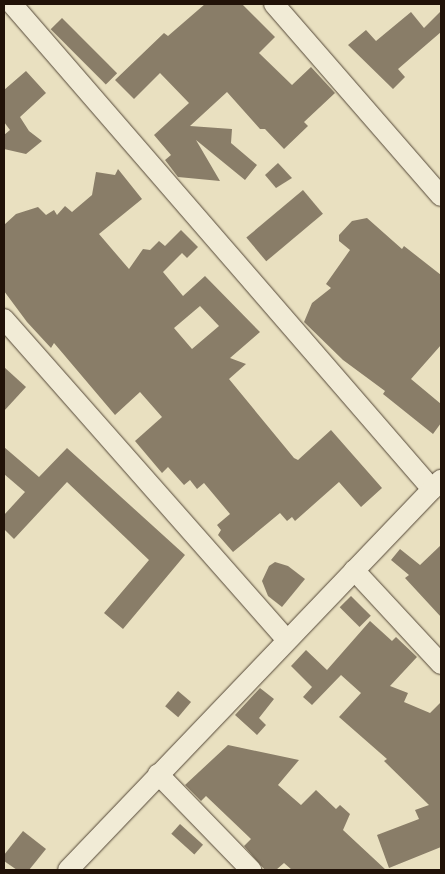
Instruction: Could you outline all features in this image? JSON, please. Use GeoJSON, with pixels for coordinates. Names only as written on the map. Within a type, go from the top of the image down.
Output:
{"type":"FeatureCollection","features":[{"type":"Feature","properties":{"kind":"street"},"geometry":{"type":"LineString","coordinates":[[12,4],[437,485],[68,870]]}},
{"type":"Feature","properties":{"kind":"street"},"geometry":{"type":"LineString","coordinates":[[274,4],[441,196]]}},
{"type":"Feature","properties":{"kind":"street"},"geometry":{"type":"LineString","coordinates":[[4,318],[287,640]]}},
{"type":"Feature","properties":{"kind":"street"},"geometry":{"type":"LineString","coordinates":[[354,570],[441,664]]}},
{"type":"Feature","properties":{"kind":"street"},"geometry":{"type":"LineString","coordinates":[[158,774],[251,870]]}},
{"type":"Feature","properties":{"kind":"building"},"geometry":{"type":"Polygon","coordinates":[[[205,4],[242,4],[275,37],[259,53],[292,85],[311,67],[335,93],[304,122],[308,126],[284,149],[265,129],[260,129],[227,92],[190,126],[232,129],[231,143],[257,165],[245,180],[196,140],[220,181],[178,177],[165,160],[171,155],[154,135],[189,103],[160,73],[134,99],[115,80],[164,33],[168,36],[205,4]]]}},
{"type":"Feature","properties":{"kind":"building"},"geometry":{"type":"Polygon","coordinates":[[[441,11],[441,32],[398,69],[405,77],[393,89],[348,45],[366,30],[376,41],[411,12],[424,28],[441,11]]]}},
{"type":"Feature","properties":{"kind":"building"},"geometry":{"type":"Polygon","coordinates":[[[62,18],[117,73],[106,84],[51,29],[62,18]]]}},
{"type":"Feature","properties":{"kind":"building"},"geometry":{"type":"Polygon","coordinates":[[[26,71],[46,93],[20,117],[29,131],[42,141],[26,154],[4,149],[4,135],[10,130],[4,122],[4,90],[26,71]]]}},
{"type":"Feature","properties":{"kind":"building"},"geometry":{"type":"Polygon","coordinates":[[[278,163],[292,178],[276,188],[265,175],[278,163]]]}},
{"type":"Feature","properties":{"kind":"building"},"geometry":{"type":"Polygon","coordinates":[[[118,169],[142,199],[99,234],[129,269],[143,249],[150,250],[159,241],[165,246],[181,230],[198,247],[187,258],[182,253],[163,272],[183,296],[205,276],[260,332],[230,358],[246,364],[229,379],[294,458],[298,460],[331,430],[382,488],[361,507],[339,482],[295,521],[292,517],[287,521],[280,513],[233,552],[218,535],[221,530],[217,525],[230,514],[204,483],[197,489],[190,480],[184,485],[168,467],[162,473],[135,441],[162,417],[140,392],[115,415],[54,343],[51,348],[27,322],[4,291],[4,225],[16,214],[38,207],[46,215],[54,210],[57,215],[65,206],[72,212],[92,195],[96,172],[115,175],[118,169]],[[200,306],[174,328],[192,349],[219,326],[200,306]]]}},
{"type":"Feature","properties":{"kind":"building"},"geometry":{"type":"Polygon","coordinates":[[[303,190],[323,214],[266,261],[246,238],[303,190]]]}},
{"type":"Feature","properties":{"kind":"building"},"geometry":{"type":"Polygon","coordinates":[[[367,218],[402,249],[404,246],[441,275],[441,345],[411,379],[441,404],[441,423],[433,434],[383,394],[385,391],[343,360],[304,322],[312,303],[331,288],[326,284],[350,250],[339,241],[339,235],[352,221],[367,218]]]}},
{"type":"Feature","properties":{"kind":"building"},"geometry":{"type":"Polygon","coordinates":[[[4,367],[26,387],[4,411],[4,367]]]}},
{"type":"Feature","properties":{"kind":"building"},"geometry":{"type":"Polygon","coordinates":[[[4,447],[39,477],[67,448],[185,555],[123,629],[104,613],[149,560],[67,482],[14,539],[4,529],[4,515],[25,492],[4,474],[4,447]]]}},
{"type":"Feature","properties":{"kind":"building"},"geometry":{"type":"Polygon","coordinates":[[[441,545],[441,617],[405,578],[409,575],[391,560],[400,549],[420,565],[441,545]]]}},
{"type":"Feature","properties":{"kind":"building"},"geometry":{"type":"Polygon","coordinates":[[[275,562],[288,566],[305,579],[282,607],[268,596],[262,581],[269,566],[275,562]]]}},
{"type":"Feature","properties":{"kind":"building"},"geometry":{"type":"Polygon","coordinates":[[[351,596],[371,616],[359,627],[340,607],[351,596]]]}},
{"type":"Feature","properties":{"kind":"building"},"geometry":{"type":"Polygon","coordinates":[[[370,621],[392,641],[396,637],[417,657],[390,686],[408,693],[404,702],[430,713],[441,702],[441,847],[389,868],[377,835],[419,819],[415,810],[429,805],[384,761],[387,759],[339,717],[361,693],[341,675],[312,705],[303,697],[312,687],[291,666],[306,650],[327,670],[370,621]]]}},
{"type":"Feature","properties":{"kind":"building"},"geometry":{"type":"Polygon","coordinates":[[[260,688],[274,699],[259,718],[266,725],[257,735],[235,715],[260,688]]]}},
{"type":"Feature","properties":{"kind":"building"},"geometry":{"type":"Polygon","coordinates":[[[178,691],[191,702],[178,717],[165,706],[178,691]]]}},
{"type":"Feature","properties":{"kind":"building"},"geometry":{"type":"Polygon","coordinates":[[[228,745],[299,760],[278,785],[301,805],[316,790],[336,809],[340,805],[350,814],[343,830],[386,870],[292,870],[284,863],[276,870],[265,870],[244,846],[251,839],[206,796],[201,801],[185,785],[228,745]]]}},
{"type":"Feature","properties":{"kind":"building"},"geometry":{"type":"Polygon","coordinates":[[[180,824],[203,845],[194,854],[171,834],[180,824]]]}},
{"type":"Feature","properties":{"kind":"building"},"geometry":{"type":"Polygon","coordinates":[[[23,831],[46,849],[29,870],[17,870],[4,861],[4,855],[23,831]]]}}]}
